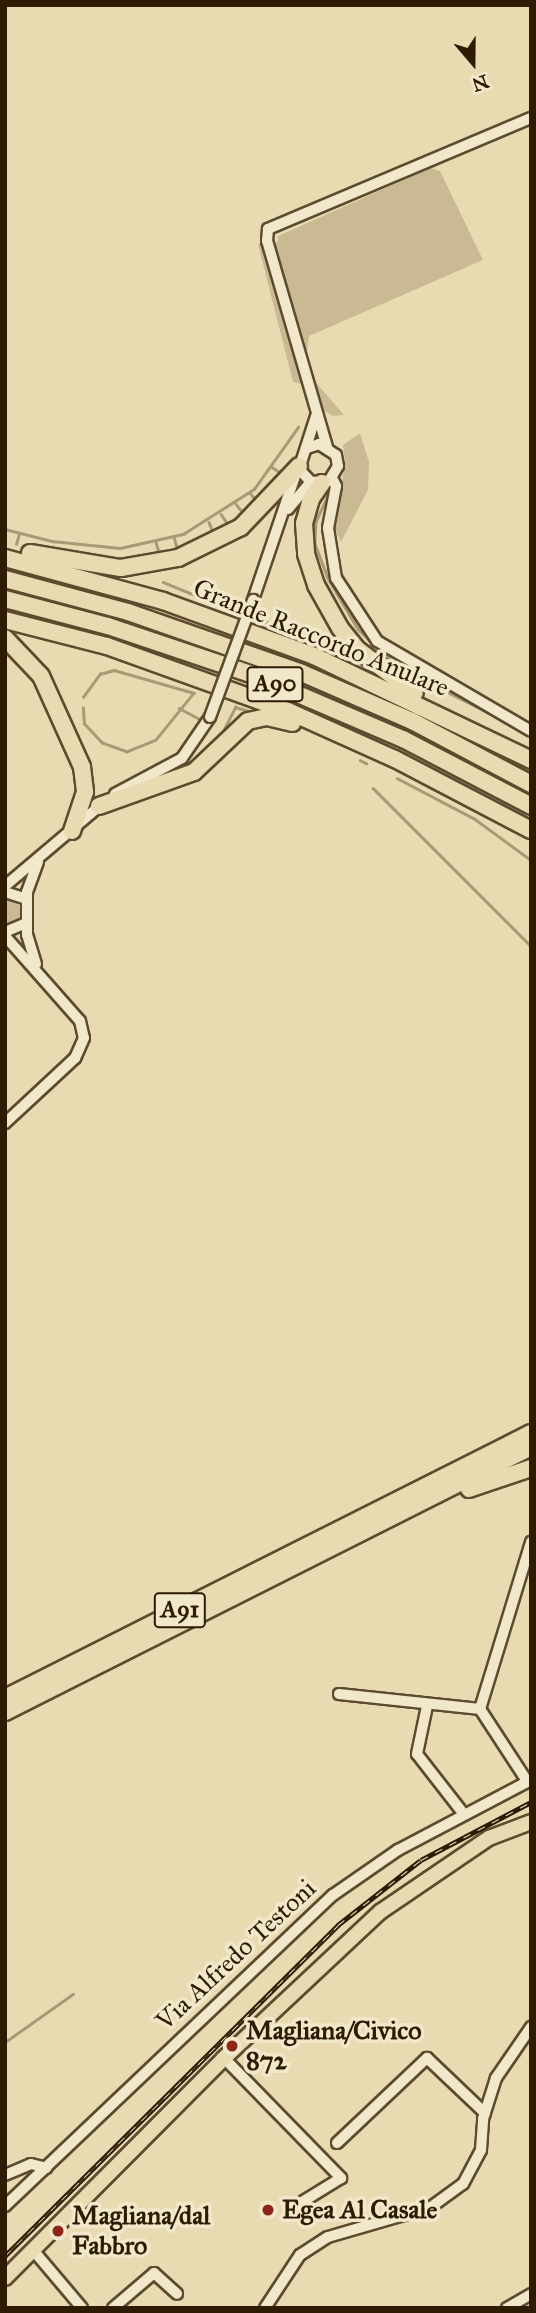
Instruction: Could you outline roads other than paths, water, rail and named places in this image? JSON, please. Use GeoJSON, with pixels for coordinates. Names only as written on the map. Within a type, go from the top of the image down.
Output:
{"type":"FeatureCollection","features":[{"type":"Feature","properties":{"kind":"highway"},"geometry":{"type":"LineString","coordinates":[[5,547],[114,568],[172,560],[241,527],[299,466]]}},
{"type":"Feature","properties":{"kind":"highway"},"geometry":{"type":"LineString","coordinates":[[322,481],[311,499],[304,539],[313,576],[331,613],[367,658],[455,720]]}},
{"type":"Feature","properties":{"kind":"highway","name":"Grande Raccordo Anulare"},"geometry":{"type":"LineString","coordinates":[[5,558],[206,615],[314,656],[455,720],[531,760]]}},
{"type":"Feature","properties":{"kind":"highway","name":"Grande Raccordo Anulare"},"geometry":{"type":"LineString","coordinates":[[5,579],[162,622],[302,673],[412,721],[531,783]]}},
{"type":"Feature","properties":{"kind":"highway","name":"A90"},"geometry":{"type":"LineString","coordinates":[[5,599],[108,626],[251,674],[390,733],[531,806]]}},
{"type":"Feature","properties":{"kind":"highway"},"geometry":{"type":"LineString","coordinates":[[5,620],[183,672],[395,758],[498,811],[531,832]]}},
{"type":"Feature","properties":{"kind":"highway"},"geometry":{"type":"LineString","coordinates":[[5,638],[41,676],[82,767],[85,792],[72,831]]}},
{"type":"Feature","properties":{"kind":"highway"},"geometry":{"type":"LineString","coordinates":[[99,806],[194,772],[216,757],[241,727],[261,717],[281,719],[395,758]]}},
{"type":"Feature","properties":{"kind":"highway","name":"A91"},"geometry":{"type":"LineString","coordinates":[[5,1698],[531,1433]]}},
{"type":"Feature","properties":{"kind":"highway","name":"A91"},"geometry":{"type":"LineString","coordinates":[[5,1712],[531,1447]]}},
{"type":"Feature","properties":{"kind":"highway"},"geometry":{"type":"LineString","coordinates":[[366,1530],[531,1468]]}},
{"type":"Feature","properties":{"kind":"main road"},"geometry":{"type":"LineString","coordinates":[[5,2278],[225,2058],[380,1912],[458,1857],[531,1822]]}},
{"type":"Feature","properties":{"kind":"street"},"geometry":{"type":"LineString","coordinates":[[282,517],[322,481],[338,462],[327,447],[316,416],[267,241],[268,229],[531,118]]}},
{"type":"Feature","properties":{"kind":"street"},"geometry":{"type":"LineString","coordinates":[[5,886],[39,860],[99,806],[182,758],[210,717],[307,448],[316,416]]}},
{"type":"Feature","properties":{"kind":"street"},"geometry":{"type":"LineString","coordinates":[[307,448],[327,447]]}},
{"type":"Feature","properties":{"kind":"street"},"geometry":{"type":"LineString","coordinates":[[299,466],[322,481],[336,486],[328,528],[336,578],[377,641],[531,731]]}},
{"type":"Feature","properties":{"kind":"street"},"geometry":{"type":"LineString","coordinates":[[38,970],[26,923],[26,899],[39,860]]}},
{"type":"Feature","properties":{"kind":"street"},"geometry":{"type":"LineString","coordinates":[[5,892],[26,899]]}},
{"type":"Feature","properties":{"kind":"street"},"geometry":{"type":"LineString","coordinates":[[5,1123],[83,1046],[80,1021],[5,934],[26,923]]}},
{"type":"Feature","properties":{"kind":"street"},"geometry":{"type":"LineString","coordinates":[[480,1709],[531,1542]]}},
{"type":"Feature","properties":{"kind":"street"},"geometry":{"type":"LineString","coordinates":[[339,1694],[427,1706],[480,1709]]}},
{"type":"Feature","properties":{"kind":"street"},"geometry":{"type":"LineString","coordinates":[[427,1706],[417,1754],[463,1813]]}},
{"type":"Feature","properties":{"kind":"street"},"geometry":{"type":"LineString","coordinates":[[480,1709],[529,1781]]}},
{"type":"Feature","properties":{"kind":"street","name":"Via Alfredo Testoni"},"geometry":{"type":"LineString","coordinates":[[5,2206],[296,1925],[398,1850],[463,1813],[529,1781]]}},
{"type":"Feature","properties":{"kind":"street"},"geometry":{"type":"LineString","coordinates":[[265,2308],[300,2255],[328,2237],[431,2207],[463,2184],[481,2150],[485,2113],[496,2078],[531,2026]]}},
{"type":"Feature","properties":{"kind":"street"},"geometry":{"type":"LineString","coordinates":[[225,2058],[341,2178],[296,2205]]}},
{"type":"Feature","properties":{"kind":"street"},"geometry":{"type":"LineString","coordinates":[[337,2143],[427,2058],[485,2113]]}},
{"type":"Feature","properties":{"kind":"street"},"geometry":{"type":"LineString","coordinates":[[5,2175],[32,2164],[47,2168]]}},
{"type":"Feature","properties":{"kind":"street"},"geometry":{"type":"LineString","coordinates":[[33,2250],[82,2308]]}},
{"type":"Feature","properties":{"kind":"street"},"geometry":{"type":"LineString","coordinates":[[113,2308],[154,2273],[177,2294]]}},
{"type":"Feature","properties":{"kind":"street"},"geometry":{"type":"LineString","coordinates":[[506,2308],[531,2294]]}},
{"type":"Feature","properties":{"kind":"waterway"},"geometry":{"type":"LineString","coordinates":[[5,529],[52,541],[120,548],[183,534],[254,489],[298,427]]}},
{"type":"Feature","properties":{"kind":"waterway"},"geometry":{"type":"LineString","coordinates":[[272,467],[284,475]]}},
{"type":"Feature","properties":{"kind":"waterway"},"geometry":{"type":"LineString","coordinates":[[250,493],[258,502]]}},
{"type":"Feature","properties":{"kind":"waterway"},"geometry":{"type":"LineString","coordinates":[[328,496],[316,522],[315,544],[328,578],[358,629],[398,667],[493,715]]}},
{"type":"Feature","properties":{"kind":"waterway"},"geometry":{"type":"LineString","coordinates":[[236,504],[245,515]]}},
{"type":"Feature","properties":{"kind":"waterway"},"geometry":{"type":"LineString","coordinates":[[221,514],[229,526]]}},
{"type":"Feature","properties":{"kind":"waterway"},"geometry":{"type":"LineString","coordinates":[[209,522],[214,535]]}},
{"type":"Feature","properties":{"kind":"waterway"},"geometry":{"type":"LineString","coordinates":[[16,544],[19,534]]}},
{"type":"Feature","properties":{"kind":"waterway"},"geometry":{"type":"LineString","coordinates":[[174,537],[178,551]]}},
{"type":"Feature","properties":{"kind":"waterway"},"geometry":{"type":"LineString","coordinates":[[156,542],[160,556]]}},
{"type":"Feature","properties":{"kind":"waterway"},"geometry":{"type":"LineString","coordinates":[[163,582],[236,612]]}},
{"type":"Feature","properties":{"kind":"waterway"},"geometry":{"type":"LineString","coordinates":[[257,619],[332,643]]}},
{"type":"Feature","properties":{"kind":"waterway"},"geometry":{"type":"LineString","coordinates":[[83,697],[100,674],[114,670],[194,693],[156,740],[127,752],[102,743],[84,724],[83,708]]}},
{"type":"Feature","properties":{"kind":"waterway"},"geometry":{"type":"LineString","coordinates":[[220,737],[235,707],[249,711]]}},
{"type":"Feature","properties":{"kind":"waterway"},"geometry":{"type":"LineString","coordinates":[[179,708],[200,719]]}},
{"type":"Feature","properties":{"kind":"waterway"},"geometry":{"type":"LineString","coordinates":[[360,760],[366,763]]}},
{"type":"Feature","properties":{"kind":"waterway"},"geometry":{"type":"LineString","coordinates":[[397,778],[475,819],[531,860]]}},
{"type":"Feature","properties":{"kind":"waterway"},"geometry":{"type":"LineString","coordinates":[[373,788],[531,946]]}},
{"type":"Feature","properties":{"kind":"waterway"},"geometry":{"type":"LineString","coordinates":[[5,2042],[73,1994]]}},
{"type":"Feature","properties":{"kind":"railway"},"geometry":{"type":"LineString","coordinates":[[5,2256],[338,1925],[421,1860],[531,1802]]}},
{"type":"Feature","properties":{"kind":"place","name":"Magliana/Civico 872"},"geometry":{"type":"Point","coordinates":[232,2046]}},
{"type":"Feature","properties":{"kind":"place","name":"Egea Al Casale"},"geometry":{"type":"Point","coordinates":[268,2210]}},
{"type":"Feature","properties":{"kind":"place","name":"Magliana/dal Fabbro"},"geometry":{"type":"Point","coordinates":[58,2231]}}]}
